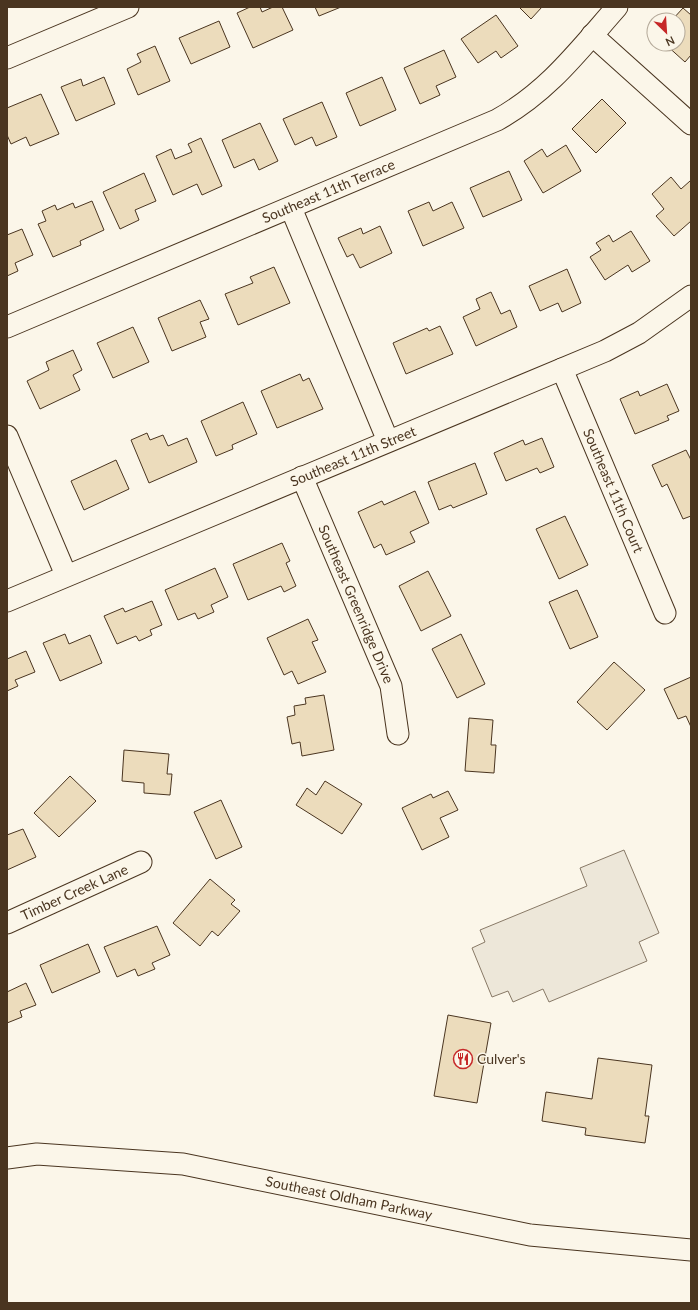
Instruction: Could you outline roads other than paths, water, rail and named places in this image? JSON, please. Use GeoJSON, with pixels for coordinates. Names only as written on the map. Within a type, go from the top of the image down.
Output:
{"type":"FeatureCollection","features":[{"type":"Feature","properties":{"kind":"street"},"geometry":{"type":"LineString","coordinates":[[7,58],[128,7]]}},
{"type":"Feature","properties":{"kind":"street","name":"Southeast 11th Terrace"},"geometry":{"type":"LineString","coordinates":[[7,327],[291,208],[511,113],[537,94],[554,78],[618,7]]}},
{"type":"Feature","properties":{"kind":"street"},"geometry":{"type":"LineString","coordinates":[[592,35],[691,124]]}},
{"type":"Feature","properties":{"kind":"street"},"geometry":{"type":"LineString","coordinates":[[291,208],[388,441]]}},
{"type":"Feature","properties":{"kind":"street","name":"Southeast 11th Street"},"geometry":{"type":"LineString","coordinates":[[7,601],[66,575],[605,351],[639,333],[691,296]]}},
{"type":"Feature","properties":{"kind":"street","name":"Southeast 11th Court"},"geometry":{"type":"LineString","coordinates":[[562,369],[665,613]]}},
{"type":"Feature","properties":{"kind":"street"},"geometry":{"type":"LineString","coordinates":[[7,436],[66,575]]}},
{"type":"Feature","properties":{"kind":"street","name":"Southeast Greenridge Drive"},"geometry":{"type":"LineString","coordinates":[[302,477],[391,686],[398,734]]}},
{"type":"Feature","properties":{"kind":"street","name":"Timber Creek Lane"},"geometry":{"type":"LineString","coordinates":[[7,923],[141,862]]}},
{"type":"Feature","properties":{"kind":"street","name":"Southeast Oldham Parkway"},"geometry":{"type":"LineString","coordinates":[[7,1158],[37,1154],[183,1164],[530,1235],[691,1250]]}},
{"type":"Feature","properties":{"kind":"place","name":"Culver's"},"geometry":{"type":"Point","coordinates":[463,1059]}}]}
